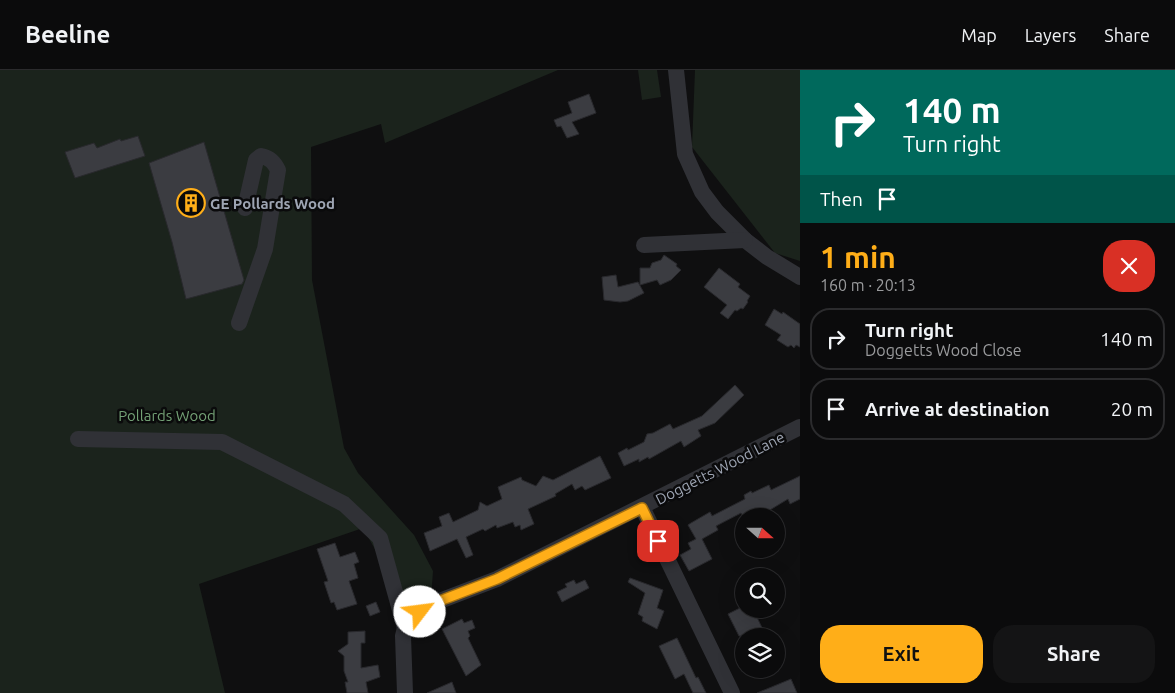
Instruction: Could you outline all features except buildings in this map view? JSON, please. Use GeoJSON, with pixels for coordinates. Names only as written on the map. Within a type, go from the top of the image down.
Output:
{"type":"FeatureCollection","features":[{"type":"Feature","properties":{"kind":"street"},"geometry":{"type":"LineString","coordinates":[[676,70],[685,154],[702,192],[717,212],[745,240],[766,257],[800,277]]}},
{"type":"Feature","properties":{"kind":"street"},"geometry":{"type":"LineString","coordinates":[[239,323],[265,249],[278,170],[267,157],[261,156],[256,160],[245,208]]}},
{"type":"Feature","properties":{"kind":"street"},"geometry":{"type":"LineString","coordinates":[[644,245],[745,240]]}},
{"type":"Feature","properties":{"kind":"street","name":"Doggetts Wood Lane"},"geometry":{"type":"LineString","coordinates":[[405,628],[429,605],[497,579],[642,508],[800,427]]}},
{"type":"Feature","properties":{"kind":"street"},"geometry":{"type":"LineString","coordinates":[[78,439],[222,442],[344,504],[380,538],[405,628],[403,636],[405,693]]}},
{"type":"Feature","properties":{"kind":"street"},"geometry":{"type":"LineString","coordinates":[[642,508],[732,693]]}},
{"type":"Feature","properties":{"kind":"green space","name":"Pollards Wood"},"geometry":{"type":"Polygon","coordinates":[[[0,70],[558,70],[385,143],[381,124],[311,147],[312,280],[344,448],[358,473],[414,535],[433,571],[431,600],[409,612],[392,611],[381,560],[363,528],[199,584],[225,693],[0,693],[0,70]]]}},
{"type":"Feature","properties":{"kind":"green space"},"geometry":{"type":"Polygon","coordinates":[[[638,70],[657,70],[661,97],[642,100],[638,70]]]}},
{"type":"Feature","properties":{"kind":"green space"},"geometry":{"type":"Polygon","coordinates":[[[695,70],[800,70],[800,261],[775,253],[692,147],[695,70]]]}},
{"type":"Feature","properties":{"kind":"place","name":"GE Pollards Wood"},"geometry":{"type":"Point","coordinates":[191,203]}},
{"type":"Feature","properties":{"kind":"route"},"geometry":{"type":"LineString","coordinates":[[420,612],[429,605],[497,579],[642,508],[658,541]]}}]}
